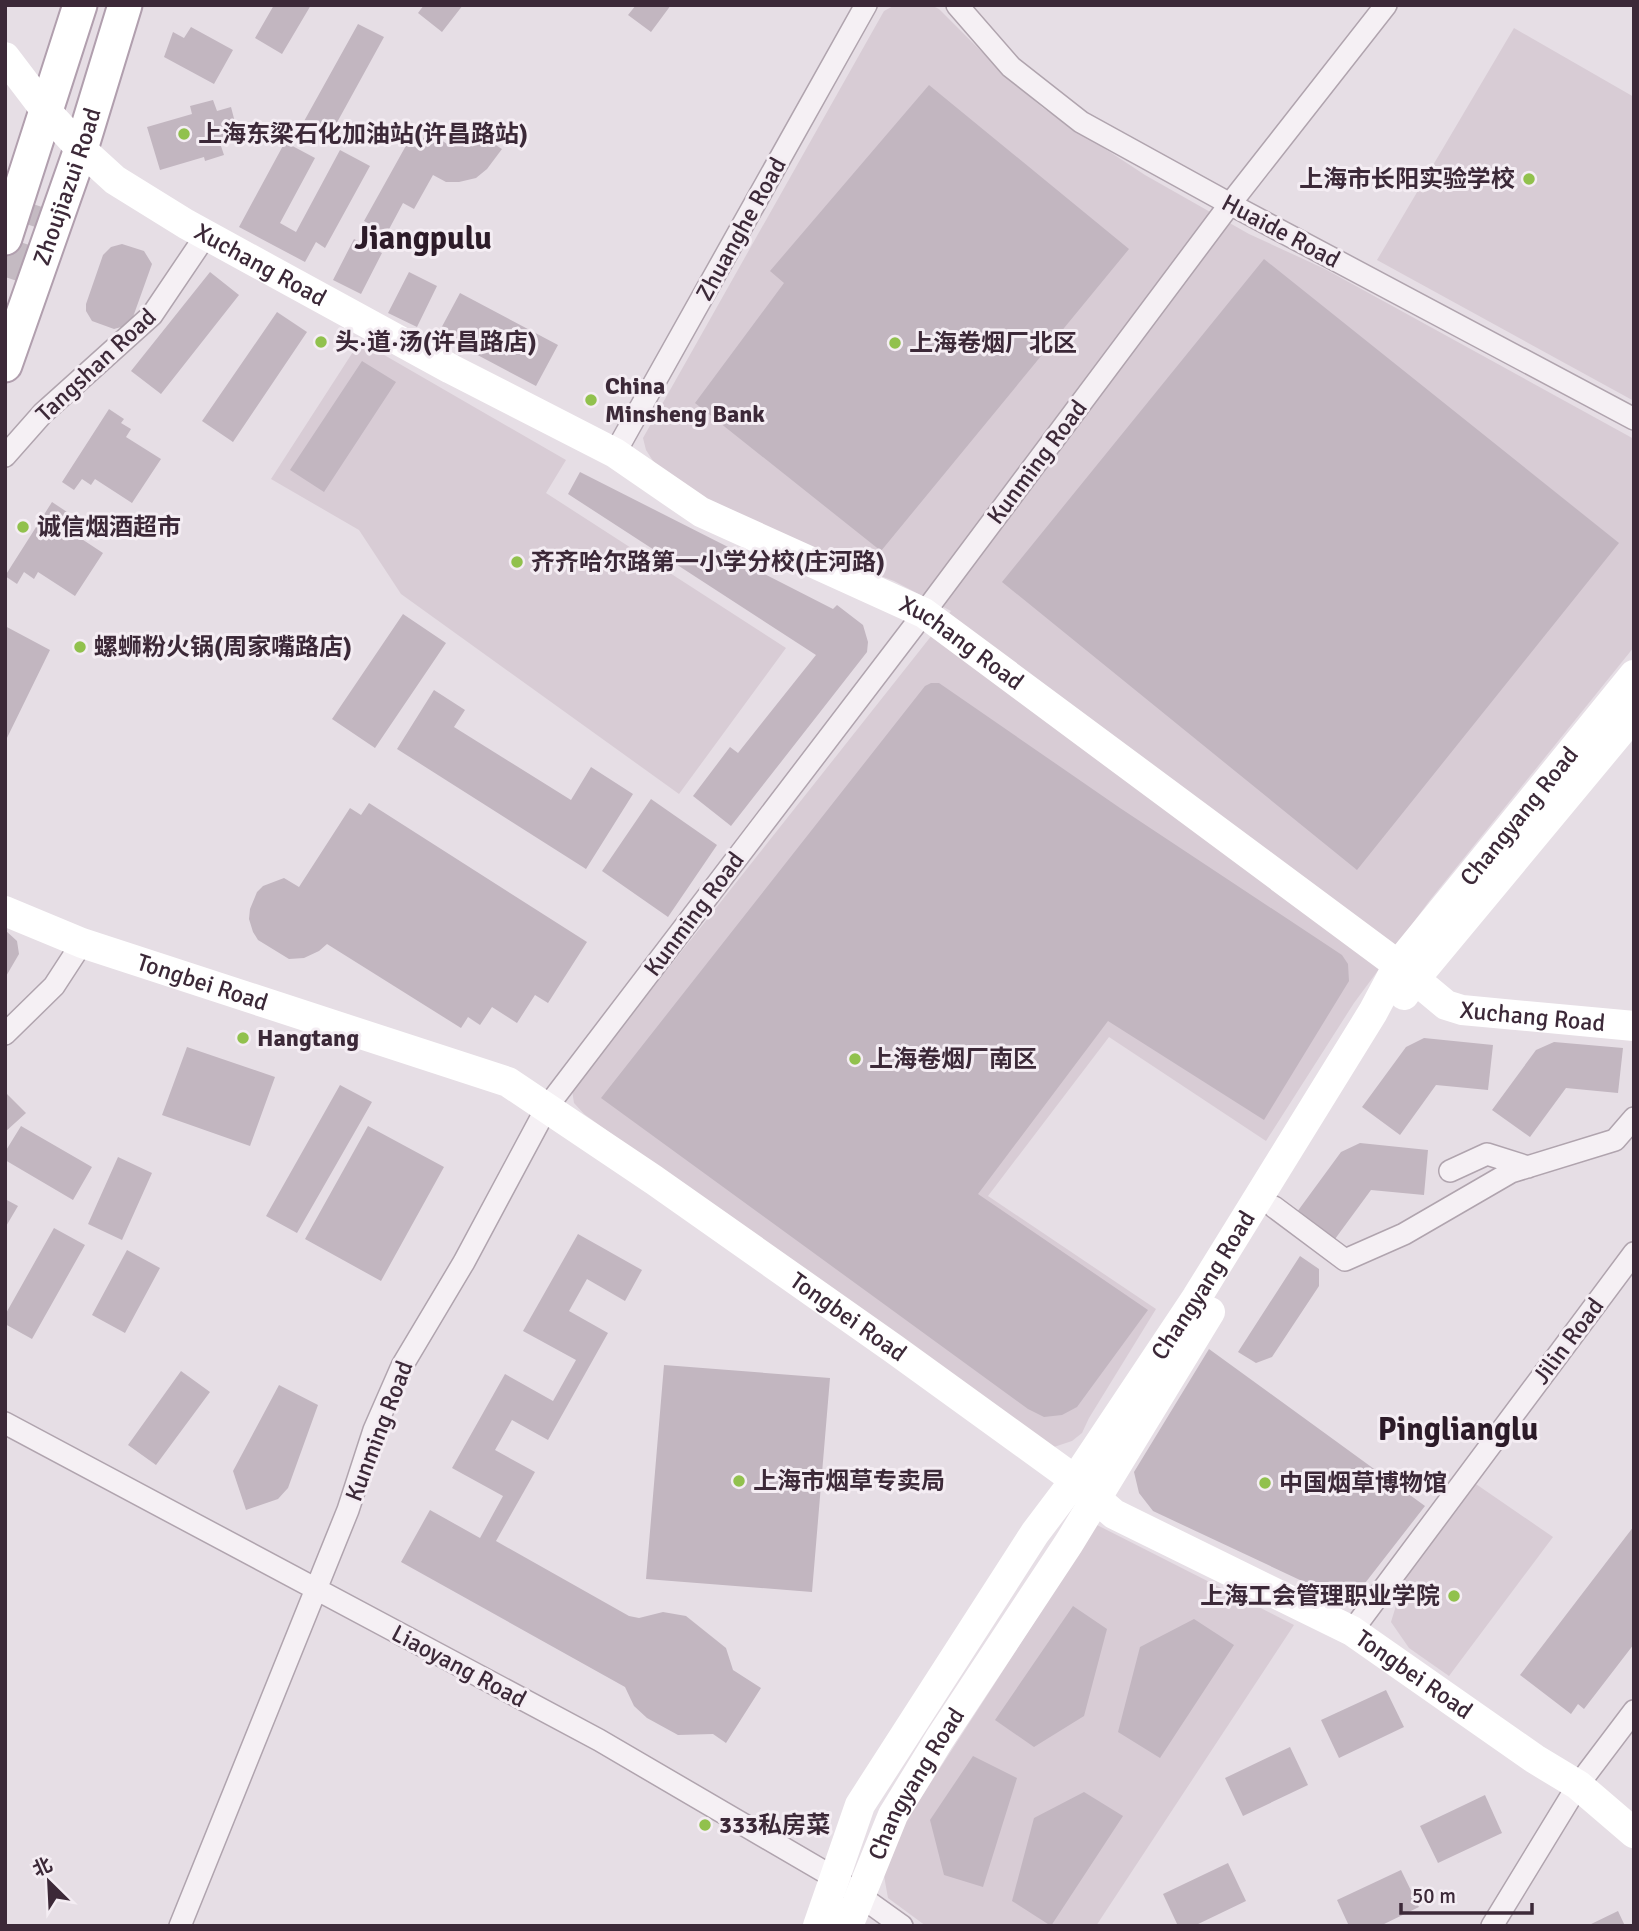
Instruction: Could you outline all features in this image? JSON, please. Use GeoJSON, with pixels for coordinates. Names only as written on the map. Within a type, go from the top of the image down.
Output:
{"type":"FeatureCollection","features":[{"type":"Feature","properties":{"kind":"main road","name":"Zhoujiazui Road"},"geometry":{"type":"LineString","coordinates":[[5,238],[80,5]]}},
{"type":"Feature","properties":{"kind":"main road","name":"Zhoujiazui Road"},"geometry":{"type":"LineString","coordinates":[[5,365],[81,149],[125,5]]}},
{"type":"Feature","properties":{"kind":"street","name":"Zhuanghe Road"},"geometry":{"type":"LineString","coordinates":[[615,453],[866,5]]}},
{"type":"Feature","properties":{"kind":"street","name":"Huaide Road"},"geometry":{"type":"LineString","coordinates":[[957,5],[1011,67],[1081,122],[1230,205],[1634,419]]}},
{"type":"Feature","properties":{"kind":"street","name":"Kunming Road"},"geometry":{"type":"LineString","coordinates":[[180,1926],[348,1510],[374,1430],[402,1366],[464,1262],[547,1107],[924,613],[1230,205],[1386,5]]}},
{"type":"Feature","properties":{"kind":"street","name":"Xuchang Road"},"geometry":{"type":"LineString","coordinates":[[5,57],[46,111],[81,149],[116,180],[206,235],[451,369],[615,453],[701,512],[924,613],[1407,972],[1446,1005],[1454,1009],[1538,1019],[1634,1026]]}},
{"type":"Feature","properties":{"kind":"street","name":"Tangshan Road"},"geometry":{"type":"LineString","coordinates":[[5,456],[43,413],[152,315],[206,235]]}},
{"type":"Feature","properties":{"kind":"street","name":"Changyang Road"},"geometry":{"type":"LineString","coordinates":[[818,1926],[860,1805],[1035,1533],[1085,1489],[1274,1207],[1407,972],[1634,675]]}},
{"type":"Feature","properties":{"kind":"street","name":"Changyang Road"},"geometry":{"type":"LineString","coordinates":[[848,1926],[900,1805],[1214,1269],[1373,1012],[1634,715]]}},
{"type":"Feature","properties":{"kind":"street","name":"Tongbei Road"},"geometry":{"type":"LineString","coordinates":[[5,911],[82,943],[508,1082],[905,1357],[1085,1489],[1114,1514],[1352,1631],[1577,1786],[1634,1833]]}},
{"type":"Feature","properties":{"kind":"street"},"geometry":{"type":"LineString","coordinates":[[5,1034],[54,986],[82,943]]}},
{"type":"Feature","properties":{"kind":"street"},"geometry":{"type":"LineString","coordinates":[[1274,1207],[1345,1260],[1404,1234],[1511,1172],[1615,1140],[1634,1118]]}},
{"type":"Feature","properties":{"kind":"street"},"geometry":{"type":"LineString","coordinates":[[1450,1171],[1487,1154],[1528,1167]]}},
{"type":"Feature","properties":{"kind":"street","name":"Jilin Road"},"geometry":{"type":"LineString","coordinates":[[1352,1631],[1634,1253]]}},
{"type":"Feature","properties":{"kind":"street","name":"Liaoyang Road"},"geometry":{"type":"LineString","coordinates":[[5,1423],[599,1740],[835,1878],[902,1926]]}},
{"type":"Feature","properties":{"kind":"street"},"geometry":{"type":"LineString","coordinates":[[1492,1926],[1577,1786],[1634,1712]]}},
{"type":"Feature","properties":{"kind":"shaded area"},"geometry":{"type":"Polygon","coordinates":[[[895,5],[931,5],[939,9],[1007,77],[1043,108],[1145,175],[1249,234],[1325,269],[1634,439],[1634,647],[1430,900],[1354,1003],[1266,1141],[1109,1037],[988,1196],[1156,1309],[1082,1433],[1072,1441],[1054,1447],[1031,1437],[584,1114],[574,1103],[572,1090],[951,611],[894,581],[743,525],[655,464],[646,450],[643,438],[884,11],[895,5]]]}},
{"type":"Feature","properties":{"kind":"shaded area","name":"上海市长阳实验学校"},"geometry":{"type":"Polygon","coordinates":[[[1514,28],[1634,97],[1634,401],[1377,260],[1514,28]]]}},
{"type":"Feature","properties":{"kind":"shaded area","name":"齐齐哈尔路第一小学分校(庄河路)"},"geometry":{"type":"Polygon","coordinates":[[[360,341],[566,460],[546,493],[786,648],[679,794],[401,594],[359,530],[271,479],[360,341]]]}},
{"type":"Feature","properties":{"kind":"shaded area","name":"上海工会管理职业学院"},"geometry":{"type":"Polygon","coordinates":[[[1473,1482],[1553,1537],[1449,1676],[1409,1648],[1391,1622],[1407,1570],[1473,1482]]]}},
{"type":"Feature","properties":{"kind":"shaded area"},"geometry":{"type":"Polygon","coordinates":[[[1097,1525],[1294,1625],[1096,1926],[926,1926],[888,1898],[883,1870],[904,1824],[1097,1525]]]}},
{"type":"Feature","properties":{"kind":"building"},"geometry":{"type":"Polygon","coordinates":[[[274,5],[311,5],[282,54],[255,38],[274,5]]]}},
{"type":"Feature","properties":{"kind":"building"},"geometry":{"type":"Polygon","coordinates":[[[424,5],[463,5],[442,32],[418,13],[424,5]]]}},
{"type":"Feature","properties":{"kind":"building"},"geometry":{"type":"Polygon","coordinates":[[[636,5],[671,5],[651,32],[628,15],[636,5]]]}},
{"type":"Feature","properties":{"kind":"building"},"geometry":{"type":"Polygon","coordinates":[[[358,24],[384,37],[329,137],[303,123],[358,24]]]}},
{"type":"Feature","properties":{"kind":"building"},"geometry":{"type":"Polygon","coordinates":[[[191,27],[233,50],[214,84],[164,57],[173,32],[184,38],[191,27]]]}},
{"type":"Feature","properties":{"kind":"building","name":"上海卷烟厂北区"},"geometry":{"type":"Polygon","coordinates":[[[929,85],[1129,249],[881,551],[695,403],[784,283],[770,271],[929,85]]]}},
{"type":"Feature","properties":{"kind":"building"},"geometry":{"type":"Polygon","coordinates":[[[213,100],[217,111],[231,107],[237,130],[223,134],[226,144],[221,146],[224,155],[205,161],[204,157],[160,170],[147,127],[192,114],[190,106],[213,100]]]}},
{"type":"Feature","properties":{"kind":"building"},"geometry":{"type":"Polygon","coordinates":[[[461,123],[502,149],[487,169],[476,178],[459,182],[446,182],[433,175],[414,209],[403,203],[387,233],[364,221],[408,142],[417,148],[428,131],[447,144],[461,123]]]}},
{"type":"Feature","properties":{"kind":"building"},"geometry":{"type":"Polygon","coordinates":[[[285,142],[315,158],[280,223],[296,232],[340,150],[370,166],[325,248],[316,242],[305,262],[239,227],[285,142]]]}},
{"type":"Feature","properties":{"kind":"building"},"geometry":{"type":"Polygon","coordinates":[[[354,239],[382,253],[361,294],[333,280],[354,239]]]}},
{"type":"Feature","properties":{"kind":"building"},"geometry":{"type":"Polygon","coordinates":[[[122,244],[144,251],[152,264],[133,317],[125,326],[114,329],[92,321],[86,311],[86,304],[103,255],[111,247],[122,244]]]}},
{"type":"Feature","properties":{"kind":"building"},"geometry":{"type":"Polygon","coordinates":[[[1264,259],[1619,543],[1357,870],[1002,582],[1264,259]]]}},
{"type":"Feature","properties":{"kind":"building"},"geometry":{"type":"Polygon","coordinates":[[[210,272],[239,295],[161,394],[131,371],[210,272]]]}},
{"type":"Feature","properties":{"kind":"building"},"geometry":{"type":"Polygon","coordinates":[[[409,272],[437,286],[417,327],[388,313],[409,272]]]}},
{"type":"Feature","properties":{"kind":"building"},"geometry":{"type":"Polygon","coordinates":[[[460,293],[558,345],[536,386],[438,334],[460,293]]]}},
{"type":"Feature","properties":{"kind":"building"},"geometry":{"type":"Polygon","coordinates":[[[277,312],[307,332],[233,442],[202,421],[277,312]]]}},
{"type":"Feature","properties":{"kind":"building"},"geometry":{"type":"Polygon","coordinates":[[[362,361],[396,382],[324,492],[290,470],[362,361]]]}},
{"type":"Feature","properties":{"kind":"building"},"geometry":{"type":"Polygon","coordinates":[[[109,409],[124,419],[121,423],[131,429],[126,437],[161,459],[132,503],[95,479],[91,485],[82,479],[74,490],[62,482],[109,409]]]}},
{"type":"Feature","properties":{"kind":"building"},"geometry":{"type":"Polygon","coordinates":[[[580,472],[732,549],[729,556],[833,609],[837,605],[863,625],[868,642],[867,652],[731,826],[693,796],[730,747],[738,753],[816,655],[568,494],[580,472]]]}},
{"type":"Feature","properties":{"kind":"building"},"geometry":{"type":"Polygon","coordinates":[[[52,502],[67,512],[64,516],[74,522],[68,530],[103,553],[75,596],[38,572],[34,579],[24,572],[17,584],[5,576],[52,502]]]}},
{"type":"Feature","properties":{"kind":"building"},"geometry":{"type":"Polygon","coordinates":[[[403,614],[446,643],[375,748],[332,719],[403,614]]]}},
{"type":"Feature","properties":{"kind":"building"},"geometry":{"type":"Polygon","coordinates":[[[5,626],[50,650],[5,742],[5,626]]]}},
{"type":"Feature","properties":{"kind":"building","name":"上海卷烟厂南区"},"geometry":{"type":"Polygon","coordinates":[[[939,683],[1120,808],[1342,955],[1348,964],[1349,981],[1264,1120],[1108,1021],[978,1194],[1148,1310],[1077,1407],[1062,1415],[1044,1417],[1028,1409],[601,1098],[925,686],[939,683]]]}},
{"type":"Feature","properties":{"kind":"building"},"geometry":{"type":"Polygon","coordinates":[[[434,690],[465,710],[454,727],[571,800],[591,767],[633,794],[586,869],[397,749],[434,690]]]}},
{"type":"Feature","properties":{"kind":"building"},"geometry":{"type":"Polygon","coordinates":[[[651,799],[717,845],[668,917],[602,871],[651,799]]]}},
{"type":"Feature","properties":{"kind":"building"},"geometry":{"type":"Polygon","coordinates":[[[369,803],[587,942],[548,1003],[535,995],[517,1023],[492,1007],[480,1025],[468,1017],[461,1028],[327,944],[304,958],[289,959],[258,940],[249,919],[257,892],[263,886],[284,878],[299,887],[350,808],[361,815],[369,803]]]}},
{"type":"Feature","properties":{"kind":"building"},"geometry":{"type":"Polygon","coordinates":[[[5,930],[17,941],[19,954],[5,978],[5,930]]]}},
{"type":"Feature","properties":{"kind":"building"},"geometry":{"type":"Polygon","coordinates":[[[1424,1038],[1493,1045],[1488,1090],[1436,1085],[1400,1135],[1362,1107],[1406,1047],[1424,1038]]]}},
{"type":"Feature","properties":{"kind":"building"},"geometry":{"type":"Polygon","coordinates":[[[1554,1042],[1623,1048],[1618,1093],[1566,1088],[1530,1137],[1492,1110],[1536,1050],[1554,1042]]]}},
{"type":"Feature","properties":{"kind":"building"},"geometry":{"type":"Polygon","coordinates":[[[187,1047],[275,1077],[250,1146],[162,1115],[187,1047]]]}},
{"type":"Feature","properties":{"kind":"building"},"geometry":{"type":"Polygon","coordinates":[[[340,1085],[372,1102],[297,1233],[266,1216],[340,1085]]]}},
{"type":"Feature","properties":{"kind":"building"},"geometry":{"type":"Polygon","coordinates":[[[5,1092],[26,1113],[5,1132],[5,1092]]]}},
{"type":"Feature","properties":{"kind":"building"},"geometry":{"type":"Polygon","coordinates":[[[21,1126],[92,1167],[73,1200],[5,1160],[5,1152],[21,1126]]]}},
{"type":"Feature","properties":{"kind":"building"},"geometry":{"type":"Polygon","coordinates":[[[368,1126],[444,1167],[381,1281],[305,1239],[368,1126]]]}},
{"type":"Feature","properties":{"kind":"building"},"geometry":{"type":"Polygon","coordinates":[[[1360,1143],[1428,1150],[1424,1195],[1371,1190],[1335,1239],[1297,1212],[1341,1152],[1360,1143]]]}},
{"type":"Feature","properties":{"kind":"building"},"geometry":{"type":"Polygon","coordinates":[[[118,1157],[152,1173],[122,1240],[88,1224],[118,1157]]]}},
{"type":"Feature","properties":{"kind":"building"},"geometry":{"type":"Polygon","coordinates":[[[5,1199],[18,1206],[5,1228],[5,1199]]]}},
{"type":"Feature","properties":{"kind":"building"},"geometry":{"type":"Polygon","coordinates":[[[54,1228],[85,1245],[32,1339],[5,1324],[5,1315],[54,1228]]]}},
{"type":"Feature","properties":{"kind":"building"},"geometry":{"type":"Polygon","coordinates":[[[578,1234],[642,1270],[625,1301],[587,1279],[569,1311],[608,1333],[548,1440],[512,1420],[495,1450],[535,1472],[496,1541],[629,1616],[639,1618],[663,1612],[686,1616],[726,1648],[733,1670],[761,1688],[726,1743],[713,1734],[678,1735],[647,1718],[634,1706],[625,1687],[401,1562],[430,1510],[480,1538],[503,1496],[452,1468],[505,1374],[553,1401],[576,1360],[523,1331],[578,1234]]]}},
{"type":"Feature","properties":{"kind":"building"},"geometry":{"type":"Polygon","coordinates":[[[127,1250],[160,1268],[125,1333],[92,1315],[127,1250]]]}},
{"type":"Feature","properties":{"kind":"building"},"geometry":{"type":"Polygon","coordinates":[[[1300,1256],[1319,1269],[1319,1286],[1272,1357],[1256,1363],[1238,1352],[1300,1256]]]}},
{"type":"Feature","properties":{"kind":"building","name":"中国烟草博物馆"},"geometry":{"type":"Polygon","coordinates":[[[1209,1349],[1425,1506],[1362,1587],[1340,1597],[1317,1588],[1153,1511],[1139,1493],[1134,1472],[1209,1349]]]}},
{"type":"Feature","properties":{"kind":"building"},"geometry":{"type":"Polygon","coordinates":[[[664,1365],[830,1378],[812,1592],[646,1579],[664,1365]]]}},
{"type":"Feature","properties":{"kind":"building"},"geometry":{"type":"Polygon","coordinates":[[[181,1371],[210,1392],[156,1465],[128,1445],[181,1371]]]}},
{"type":"Feature","properties":{"kind":"building"},"geometry":{"type":"Polygon","coordinates":[[[279,1385],[318,1405],[288,1488],[278,1499],[246,1510],[233,1471],[279,1385]]]}},
{"type":"Feature","properties":{"kind":"building"},"geometry":{"type":"Polygon","coordinates":[[[1634,1526],[1634,1644],[1584,1709],[1578,1704],[1571,1714],[1520,1675],[1634,1526]]]}},
{"type":"Feature","properties":{"kind":"building"},"geometry":{"type":"Polygon","coordinates":[[[1073,1606],[1107,1629],[1084,1716],[1034,1747],[995,1720],[1073,1606]]]}},
{"type":"Feature","properties":{"kind":"building"},"geometry":{"type":"Polygon","coordinates":[[[1194,1619],[1234,1645],[1160,1758],[1118,1732],[1140,1647],[1194,1619]]]}},
{"type":"Feature","properties":{"kind":"building"},"geometry":{"type":"Polygon","coordinates":[[[1386,1690],[1404,1727],[1339,1758],[1321,1720],[1386,1690]]]}},
{"type":"Feature","properties":{"kind":"building"},"geometry":{"type":"Polygon","coordinates":[[[1290,1747],[1308,1785],[1243,1816],[1225,1778],[1290,1747]]]}},
{"type":"Feature","properties":{"kind":"building"},"geometry":{"type":"Polygon","coordinates":[[[973,1756],[1017,1778],[983,1887],[944,1875],[930,1820],[973,1756]]]}},
{"type":"Feature","properties":{"kind":"building"},"geometry":{"type":"Polygon","coordinates":[[[1084,1792],[1123,1816],[1051,1926],[1012,1901],[1034,1818],[1084,1792]]]}},
{"type":"Feature","properties":{"kind":"building"},"geometry":{"type":"Polygon","coordinates":[[[1485,1795],[1502,1833],[1438,1863],[1420,1826],[1485,1795]]]}},
{"type":"Feature","properties":{"kind":"building"},"geometry":{"type":"Polygon","coordinates":[[[1228,1863],[1246,1901],[1194,1926],[1178,1926],[1163,1894],[1228,1863]]]}},
{"type":"Feature","properties":{"kind":"building"},"geometry":{"type":"Polygon","coordinates":[[[1401,1870],[1419,1907],[1380,1926],[1349,1926],[1337,1900],[1401,1870]]]}},
{"type":"Feature","properties":{"kind":"building"},"geometry":{"type":"Polygon","coordinates":[[[1618,1911],[1625,1926],[1587,1926],[1618,1911]]]}},
{"type":"Feature","properties":{"kind":"tunnel"},"geometry":{"type":"LineString","coordinates":[[5,277],[30,203]]}},
{"type":"Feature","properties":{"kind":"place","name":"上海东梁石化加油站(许昌路站)"},"geometry":{"type":"Point","coordinates":[184,134]}},
{"type":"Feature","properties":{"kind":"place","name":"上海市长阳实验学校"},"geometry":{"type":"Point","coordinates":[1529,179]}},
{"type":"Feature","properties":{"kind":"place","name":"头·道·汤(许昌路店)"},"geometry":{"type":"Point","coordinates":[321,342]}},
{"type":"Feature","properties":{"kind":"place","name":"上海卷烟厂北区"},"geometry":{"type":"Point","coordinates":[895,343]}},
{"type":"Feature","properties":{"kind":"place","name":"China Minsheng Bank"},"geometry":{"type":"Point","coordinates":[591,400]}},
{"type":"Feature","properties":{"kind":"place","name":"诚信烟酒超市"},"geometry":{"type":"Point","coordinates":[23,527]}},
{"type":"Feature","properties":{"kind":"place","name":"齐齐哈尔路第一小学分校(庄河路)"},"geometry":{"type":"Point","coordinates":[517,562]}},
{"type":"Feature","properties":{"kind":"place","name":"螺蛳粉火锅(周家嘴路店)"},"geometry":{"type":"Point","coordinates":[80,647]}},
{"type":"Feature","properties":{"kind":"place","name":"Hangtang"},"geometry":{"type":"Point","coordinates":[243,1038]}},
{"type":"Feature","properties":{"kind":"place","name":"上海卷烟厂南区"},"geometry":{"type":"Point","coordinates":[855,1059]}},
{"type":"Feature","properties":{"kind":"place","name":"上海市烟草专卖局"},"geometry":{"type":"Point","coordinates":[739,1481]}},
{"type":"Feature","properties":{"kind":"place","name":"中国烟草博物馆"},"geometry":{"type":"Point","coordinates":[1265,1483]}},
{"type":"Feature","properties":{"kind":"place","name":"上海工会管理职业学院"},"geometry":{"type":"Point","coordinates":[1454,1596]}},
{"type":"Feature","properties":{"kind":"place","name":"333私房菜"},"geometry":{"type":"Point","coordinates":[705,1825]}},
{"type":"Feature","properties":{"kind":"district","name":"Jiangpulu"},"geometry":{"type":"Point","coordinates":[423,238]}},
{"type":"Feature","properties":{"kind":"district","name":"Pinglianglu"},"geometry":{"type":"Point","coordinates":[1458,1429]}}]}
